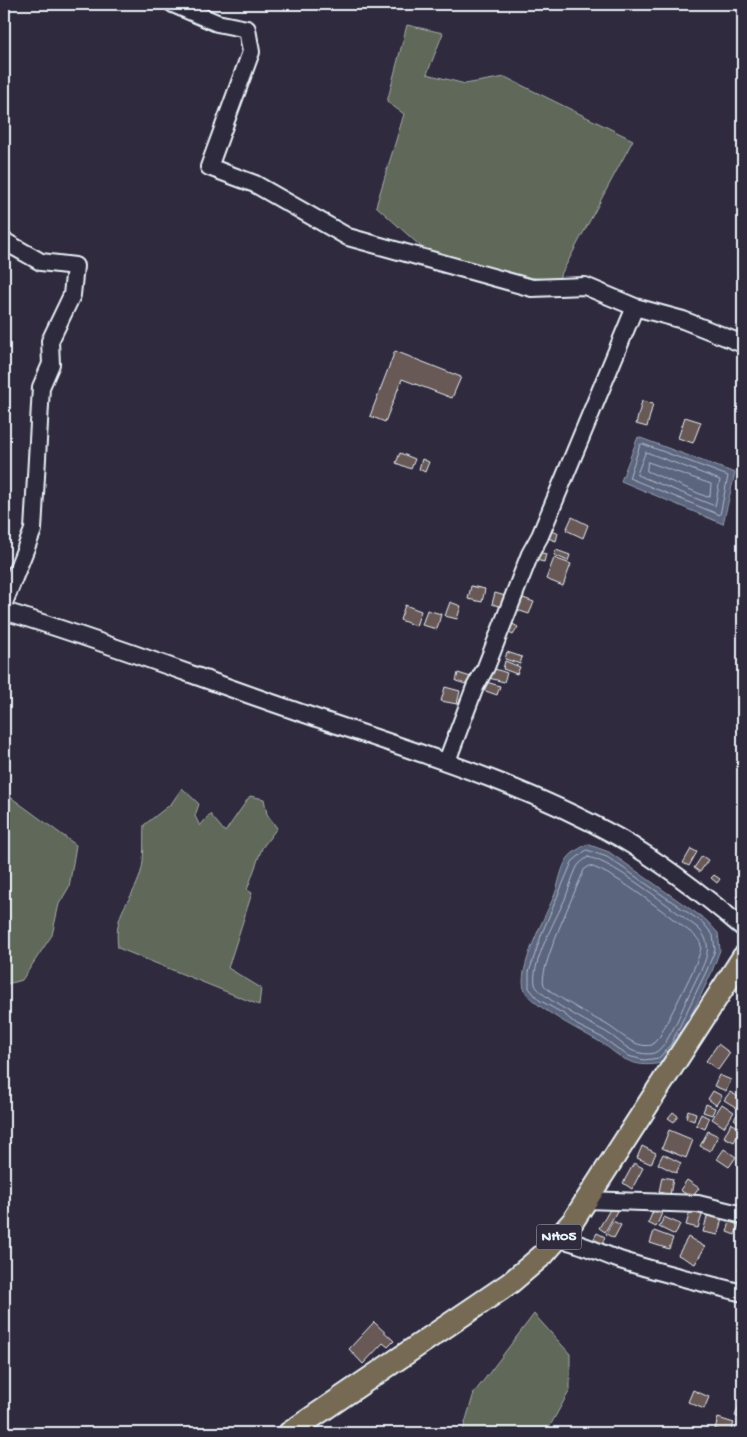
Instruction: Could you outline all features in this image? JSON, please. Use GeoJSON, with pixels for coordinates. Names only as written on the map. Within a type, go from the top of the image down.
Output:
{"type":"FeatureCollection","features":[{"type":"Feature","properties":{"kind":"main road","name":"NH05"},"geometry":{"type":"LineString","coordinates":[[289,1433],[510,1283],[544,1254],[558,1239],[587,1200],[743,957]]}},
{"type":"Feature","properties":{"kind":"street"},"geometry":{"type":"LineString","coordinates":[[173,4],[217,23],[247,29],[251,52],[208,167],[255,184],[348,237],[532,288],[585,286],[635,307],[683,320],[743,344]]}},
{"type":"Feature","properties":{"kind":"street"},"geometry":{"type":"LineString","coordinates":[[4,241],[42,262],[75,266],[72,295],[50,342],[51,364],[41,387],[33,530],[4,603]]}},
{"type":"Feature","properties":{"kind":"street"},"geometry":{"type":"LineString","coordinates":[[447,761],[475,687],[486,667],[530,554],[540,536],[635,307]]}},
{"type":"Feature","properties":{"kind":"street"},"geometry":{"type":"LineString","coordinates":[[4,611],[63,629],[292,710],[447,761],[501,782],[580,817],[620,838],[694,886],[743,928]]}},
{"type":"Feature","properties":{"kind":"street"},"geometry":{"type":"LineString","coordinates":[[587,1200],[698,1204],[743,1215]]}},
{"type":"Feature","properties":{"kind":"street"},"geometry":{"type":"LineString","coordinates":[[558,1239],[575,1241],[605,1255],[670,1276],[743,1293]]}},
{"type":"Feature","properties":{"kind":"green space"},"geometry":{"type":"Polygon","coordinates":[[[407,25],[443,33],[427,74],[465,84],[505,77],[633,140],[558,280],[486,273],[428,253],[376,206],[404,114],[387,102],[407,25]]]}},
{"type":"Feature","properties":{"kind":"green space"},"geometry":{"type":"Polygon","coordinates":[[[182,788],[199,804],[195,816],[200,826],[210,814],[225,832],[250,796],[264,799],[267,814],[277,828],[262,848],[247,890],[252,893],[228,968],[261,988],[259,1005],[118,948],[118,924],[141,872],[144,825],[171,804],[182,788]]]}},
{"type":"Feature","properties":{"kind":"green space"},"geometry":{"type":"Polygon","coordinates":[[[9,796],[76,845],[69,887],[59,904],[52,935],[22,980],[4,985],[4,797],[9,796]]]}},
{"type":"Feature","properties":{"kind":"green space"},"geometry":{"type":"Polygon","coordinates":[[[534,1314],[570,1354],[570,1390],[546,1433],[462,1433],[474,1393],[534,1314]]]}},
{"type":"Feature","properties":{"kind":"water"},"geometry":{"type":"Polygon","coordinates":[[[638,437],[735,473],[723,524],[621,481],[638,437]]]}},
{"type":"Feature","properties":{"kind":"water"},"geometry":{"type":"Polygon","coordinates":[[[587,844],[609,852],[706,920],[718,933],[720,950],[711,974],[676,1047],[662,1063],[649,1065],[633,1063],[625,1059],[548,1012],[525,991],[523,982],[524,970],[528,957],[555,894],[564,866],[572,854],[587,844]]]}},
{"type":"Feature","properties":{"kind":"building"},"geometry":{"type":"Polygon","coordinates":[[[395,351],[461,377],[452,398],[402,379],[385,422],[370,416],[395,351]]]}},
{"type":"Feature","properties":{"kind":"building"},"geometry":{"type":"Polygon","coordinates":[[[642,401],[653,404],[647,427],[636,424],[642,401]]]}},
{"type":"Feature","properties":{"kind":"building"},"geometry":{"type":"Polygon","coordinates":[[[685,417],[701,422],[693,443],[678,438],[685,417]]]}},
{"type":"Feature","properties":{"kind":"building"},"geometry":{"type":"Polygon","coordinates":[[[400,453],[415,459],[411,469],[396,463],[400,453]]]}},
{"type":"Feature","properties":{"kind":"building"},"geometry":{"type":"Polygon","coordinates":[[[422,459],[429,462],[425,472],[419,469],[422,459]]]}},
{"type":"Feature","properties":{"kind":"building"},"geometry":{"type":"Polygon","coordinates":[[[572,517],[588,525],[583,538],[566,530],[572,517]]]}},
{"type":"Feature","properties":{"kind":"building"},"geometry":{"type":"Polygon","coordinates":[[[550,531],[558,533],[556,541],[548,538],[550,531]]]}},
{"type":"Feature","properties":{"kind":"building"},"geometry":{"type":"Polygon","coordinates":[[[556,550],[570,555],[568,561],[554,555],[556,550]]]}},
{"type":"Feature","properties":{"kind":"building"},"geometry":{"type":"Polygon","coordinates":[[[535,551],[546,554],[544,562],[532,559],[535,551]]]}},
{"type":"Feature","properties":{"kind":"building"},"geometry":{"type":"Polygon","coordinates":[[[554,558],[571,564],[563,586],[546,579],[554,558]]]}},
{"type":"Feature","properties":{"kind":"building"},"geometry":{"type":"Polygon","coordinates":[[[471,586],[485,589],[482,602],[468,599],[471,586]]]}},
{"type":"Feature","properties":{"kind":"building"},"geometry":{"type":"Polygon","coordinates":[[[495,593],[509,597],[506,608],[492,604],[495,593]]]}},
{"type":"Feature","properties":{"kind":"building"},"geometry":{"type":"Polygon","coordinates":[[[518,596],[534,602],[529,614],[514,609],[518,596]]]}},
{"type":"Feature","properties":{"kind":"building"},"geometry":{"type":"Polygon","coordinates":[[[450,602],[461,606],[457,619],[445,616],[450,602]]]}},
{"type":"Feature","properties":{"kind":"building"},"geometry":{"type":"Polygon","coordinates":[[[405,605],[421,611],[416,626],[400,620],[405,605]]]}},
{"type":"Feature","properties":{"kind":"building"},"geometry":{"type":"Polygon","coordinates":[[[427,610],[441,614],[437,629],[422,625],[427,610]]]}},
{"type":"Feature","properties":{"kind":"building"},"geometry":{"type":"Polygon","coordinates":[[[509,622],[518,627],[513,635],[505,631],[509,622]]]}},
{"type":"Feature","properties":{"kind":"building"},"geometry":{"type":"Polygon","coordinates":[[[507,652],[522,657],[520,664],[505,659],[507,652]]]}},
{"type":"Feature","properties":{"kind":"building"},"geometry":{"type":"Polygon","coordinates":[[[505,661],[520,667],[517,674],[503,669],[505,661]]]}},
{"type":"Feature","properties":{"kind":"building"},"geometry":{"type":"Polygon","coordinates":[[[492,668],[507,673],[504,682],[489,678],[492,668]]]}},
{"type":"Feature","properties":{"kind":"building"},"geometry":{"type":"Polygon","coordinates":[[[458,673],[474,678],[472,686],[456,681],[458,673]]]}},
{"type":"Feature","properties":{"kind":"building"},"geometry":{"type":"Polygon","coordinates":[[[483,681],[500,686],[497,695],[480,689],[483,681]]]}},
{"type":"Feature","properties":{"kind":"building"},"geometry":{"type":"Polygon","coordinates":[[[445,687],[460,691],[457,704],[441,701],[445,687]]]}},
{"type":"Feature","properties":{"kind":"building"},"geometry":{"type":"Polygon","coordinates":[[[691,849],[697,852],[689,866],[683,863],[691,849]]]}},
{"type":"Feature","properties":{"kind":"building"},"geometry":{"type":"Polygon","coordinates":[[[702,856],[708,860],[700,872],[694,868],[702,856]]]}},
{"type":"Feature","properties":{"kind":"building"},"geometry":{"type":"Polygon","coordinates":[[[714,875],[720,879],[717,883],[711,878],[714,875]]]}},
{"type":"Feature","properties":{"kind":"building"},"geometry":{"type":"Polygon","coordinates":[[[743,892],[743,905],[737,897],[743,892]]]}},
{"type":"Feature","properties":{"kind":"building"},"geometry":{"type":"Polygon","coordinates":[[[741,1007],[743,1008],[743,1020],[736,1015],[741,1007]]]}},
{"type":"Feature","properties":{"kind":"building"},"geometry":{"type":"Polygon","coordinates":[[[718,1044],[730,1053],[718,1070],[706,1061],[718,1044]]]}},
{"type":"Feature","properties":{"kind":"building"},"geometry":{"type":"Polygon","coordinates":[[[719,1075],[731,1080],[726,1091],[714,1086],[719,1075]]]}},
{"type":"Feature","properties":{"kind":"building"},"geometry":{"type":"Polygon","coordinates":[[[713,1091],[722,1096],[716,1105],[708,1099],[713,1091]]]}},
{"type":"Feature","properties":{"kind":"building"},"geometry":{"type":"Polygon","coordinates":[[[730,1092],[742,1099],[737,1108],[724,1100],[730,1092]]]}},
{"type":"Feature","properties":{"kind":"building"},"geometry":{"type":"Polygon","coordinates":[[[706,1104],[715,1108],[712,1115],[703,1112],[706,1104]]]}},
{"type":"Feature","properties":{"kind":"building"},"geometry":{"type":"Polygon","coordinates":[[[722,1104],[734,1112],[724,1127],[712,1119],[722,1104]]]}},
{"type":"Feature","properties":{"kind":"building"},"geometry":{"type":"Polygon","coordinates":[[[743,1107],[743,1123],[742,1125],[734,1119],[743,1107]]]}},
{"type":"Feature","properties":{"kind":"building"},"geometry":{"type":"Polygon","coordinates":[[[688,1110],[696,1113],[694,1121],[686,1118],[688,1110]]]}},
{"type":"Feature","properties":{"kind":"building"},"geometry":{"type":"Polygon","coordinates":[[[673,1112],[678,1116],[674,1122],[668,1118],[673,1112]]]}},
{"type":"Feature","properties":{"kind":"building"},"geometry":{"type":"Polygon","coordinates":[[[701,1114],[709,1118],[705,1129],[696,1125],[701,1114]]]}},
{"type":"Feature","properties":{"kind":"building"},"geometry":{"type":"Polygon","coordinates":[[[731,1123],[741,1129],[734,1142],[724,1137],[731,1123]]]}},
{"type":"Feature","properties":{"kind":"building"},"geometry":{"type":"Polygon","coordinates":[[[669,1130],[693,1140],[686,1158],[662,1148],[669,1130]]]}},
{"type":"Feature","properties":{"kind":"building"},"geometry":{"type":"Polygon","coordinates":[[[708,1131],[718,1136],[710,1151],[700,1146],[708,1131]]]}},
{"type":"Feature","properties":{"kind":"building"},"geometry":{"type":"Polygon","coordinates":[[[642,1146],[656,1153],[651,1164],[637,1158],[642,1146]]]}},
{"type":"Feature","properties":{"kind":"building"},"geometry":{"type":"Polygon","coordinates":[[[724,1149],[736,1157],[729,1167],[717,1159],[724,1149]]]}},
{"type":"Feature","properties":{"kind":"building"},"geometry":{"type":"Polygon","coordinates":[[[663,1154],[681,1163],[676,1173],[658,1164],[663,1154]]]}},
{"type":"Feature","properties":{"kind":"building"},"geometry":{"type":"Polygon","coordinates":[[[634,1163],[643,1168],[632,1189],[623,1183],[634,1163]]]}},
{"type":"Feature","properties":{"kind":"building"},"geometry":{"type":"Polygon","coordinates":[[[662,1177],[673,1179],[670,1195],[659,1192],[662,1177]]]}},
{"type":"Feature","properties":{"kind":"building"},"geometry":{"type":"Polygon","coordinates":[[[687,1180],[699,1188],[692,1198],[680,1190],[687,1180]]]}},
{"type":"Feature","properties":{"kind":"building"},"geometry":{"type":"Polygon","coordinates":[[[743,1190],[743,1201],[738,1196],[743,1190]]]}},
{"type":"Feature","properties":{"kind":"building"},"geometry":{"type":"Polygon","coordinates":[[[611,1208],[617,1211],[605,1232],[599,1228],[611,1208]]]}},
{"type":"Feature","properties":{"kind":"building"},"geometry":{"type":"Polygon","coordinates":[[[691,1208],[703,1212],[698,1228],[686,1225],[691,1208]]]}},
{"type":"Feature","properties":{"kind":"building"},"geometry":{"type":"Polygon","coordinates":[[[654,1209],[662,1213],[656,1227],[648,1223],[654,1209]]]}},
{"type":"Feature","properties":{"kind":"building"},"geometry":{"type":"Polygon","coordinates":[[[708,1213],[722,1217],[718,1235],[703,1232],[708,1213]]]}},
{"type":"Feature","properties":{"kind":"building"},"geometry":{"type":"Polygon","coordinates":[[[664,1217],[680,1224],[675,1235],[659,1227],[664,1217]]]}},
{"type":"Feature","properties":{"kind":"building"},"geometry":{"type":"Polygon","coordinates":[[[613,1221],[621,1225],[614,1238],[606,1234],[613,1221]]]}},
{"type":"Feature","properties":{"kind":"building"},"geometry":{"type":"Polygon","coordinates":[[[730,1222],[739,1225],[735,1235],[727,1232],[730,1222]]]}},
{"type":"Feature","properties":{"kind":"building"},"geometry":{"type":"Polygon","coordinates":[[[654,1231],[673,1238],[669,1249],[650,1243],[654,1231]]]}},
{"type":"Feature","properties":{"kind":"building"},"geometry":{"type":"Polygon","coordinates":[[[597,1233],[605,1237],[601,1247],[592,1242],[597,1233]]]}},
{"type":"Feature","properties":{"kind":"building"},"geometry":{"type":"Polygon","coordinates":[[[688,1237],[705,1247],[695,1264],[678,1255],[688,1237]]]}},
{"type":"Feature","properties":{"kind":"building"},"geometry":{"type":"Polygon","coordinates":[[[743,1262],[743,1273],[738,1270],[743,1262]]]}},
{"type":"Feature","properties":{"kind":"building"},"geometry":{"type":"Polygon","coordinates":[[[374,1322],[394,1341],[388,1347],[383,1343],[363,1364],[349,1349],[374,1322]]]}},
{"type":"Feature","properties":{"kind":"building"},"geometry":{"type":"Polygon","coordinates":[[[693,1390],[709,1397],[704,1409],[688,1402],[693,1390]]]}},
{"type":"Feature","properties":{"kind":"building"},"geometry":{"type":"Polygon","coordinates":[[[740,1403],[743,1404],[743,1419],[735,1416],[740,1403]]]}},
{"type":"Feature","properties":{"kind":"building"},"geometry":{"type":"Polygon","coordinates":[[[718,1418],[734,1423],[730,1433],[715,1429],[718,1418]]]}}]}
